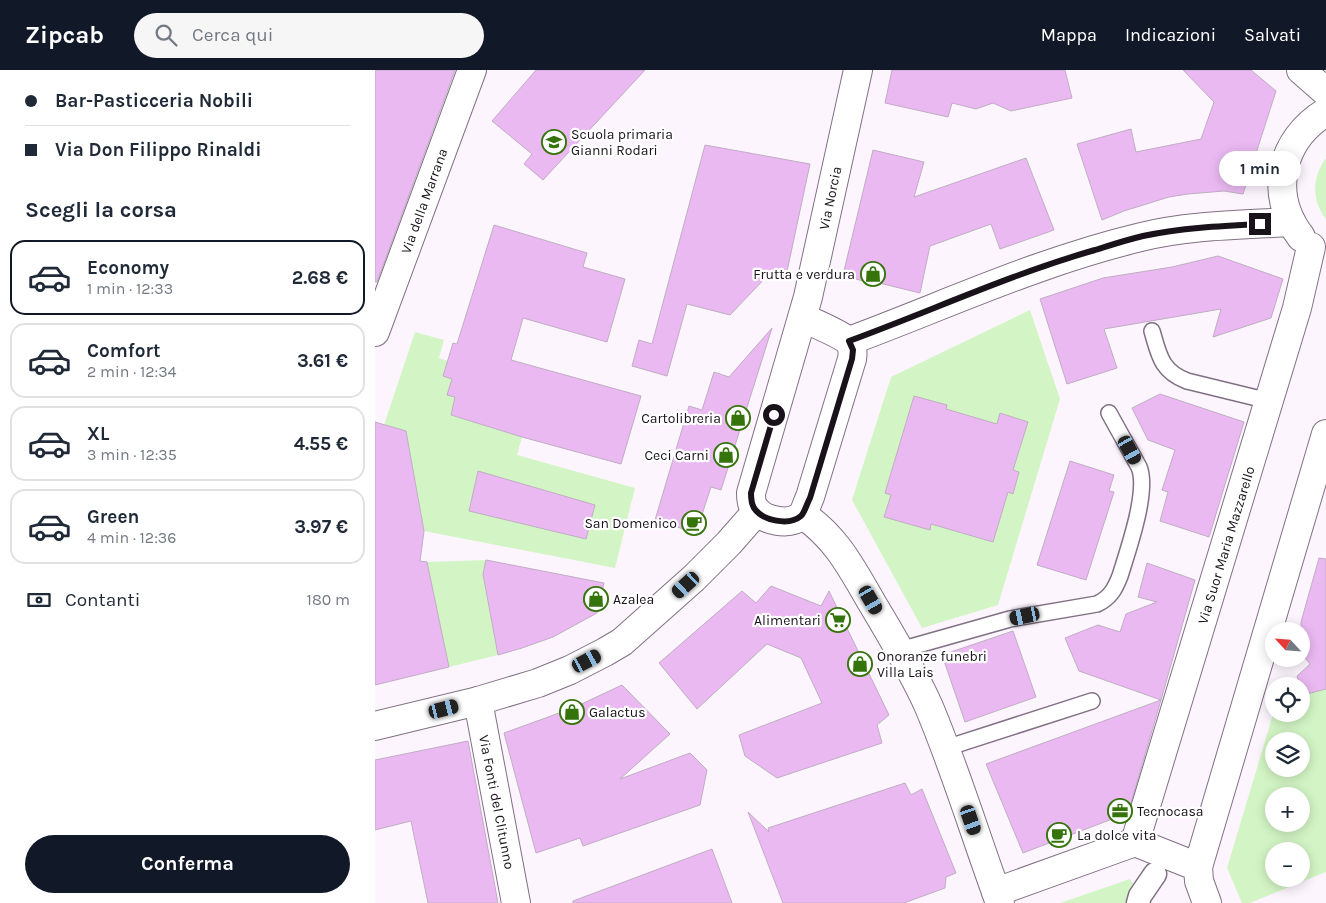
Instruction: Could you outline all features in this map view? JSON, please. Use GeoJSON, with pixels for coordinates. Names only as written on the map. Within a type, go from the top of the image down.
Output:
{"type":"FeatureCollection","features":[{"type":"Feature","properties":{"kind":"street","name":"Via della Marrana"},"geometry":{"type":"LineString","coordinates":[[375,332],[472,70]]}},
{"type":"Feature","properties":{"kind":"street","name":"Via Norcia"},"geometry":{"type":"LineString","coordinates":[[757,511],[753,507],[751,493],[811,286],[858,70]]}},
{"type":"Feature","properties":{"kind":"street"},"geometry":{"type":"LineString","coordinates":[[1301,70],[1326,92]]}},
{"type":"Feature","properties":{"kind":"street"},"geometry":{"type":"LineString","coordinates":[[1319,252],[1301,236],[1291,222],[1283,197],[1282,181],[1285,163],[1300,133],[1312,121],[1326,112]]}},
{"type":"Feature","properties":{"kind":"street"},"geometry":{"type":"LineString","coordinates":[[849,341],[1011,277],[1072,256],[1142,236],[1214,226],[1291,222]]}},
{"type":"Feature","properties":{"kind":"street","name":"Via Suor Maria Mazzarello"},"geometry":{"type":"LineString","coordinates":[[1135,842],[1297,308],[1319,252]]}},
{"type":"Feature","properties":{"kind":"street"},"geometry":{"type":"LineString","coordinates":[[375,726],[478,701],[571,670],[622,642],[694,578],[729,543],[757,511],[777,521],[795,520],[803,515],[810,498],[852,359],[853,350],[849,341],[817,323],[801,322]]}},
{"type":"Feature","properties":{"kind":"street"},"geometry":{"type":"LineString","coordinates":[[1207,903],[1199,882],[1198,866],[1326,434]]}},
{"type":"Feature","properties":{"kind":"street"},"geometry":{"type":"LineString","coordinates":[[803,515],[820,527],[835,544],[900,650],[928,706],[946,748],[998,898],[1135,842],[1198,866]]}},
{"type":"Feature","properties":{"kind":"street","name":"Via Fonti del Clitunno"},"geometry":{"type":"LineString","coordinates":[[478,701],[516,903]]}},
{"type":"Feature","properties":{"kind":"street"},"geometry":{"type":"LineString","coordinates":[[1138,903],[1140,896],[1155,874]]}},
{"type":"Feature","properties":{"kind":"lane"},"geometry":{"type":"LineString","coordinates":[[1152,331],[1161,361],[1172,374],[1187,381],[1269,401]]}},
{"type":"Feature","properties":{"kind":"lane"},"geometry":{"type":"LineString","coordinates":[[900,650],[1010,619],[1097,604],[1111,594],[1117,586],[1123,567],[1141,502],[1143,484],[1142,474],[1135,459],[1109,413]]}},
{"type":"Feature","properties":{"kind":"lane"},"geometry":{"type":"LineString","coordinates":[[946,748],[1093,701]]}},
{"type":"Feature","properties":{"kind":"green space"},"geometry":{"type":"Polygon","coordinates":[[[1326,158],[1326,219],[1318,204],[1315,188],[1318,173],[1326,158]]]}},
{"type":"Feature","properties":{"kind":"green space"},"geometry":{"type":"Polygon","coordinates":[[[1030,310],[1060,399],[998,605],[922,628],[852,500],[891,377],[1030,310]]]}},
{"type":"Feature","properties":{"kind":"green space"},"geometry":{"type":"Polygon","coordinates":[[[415,332],[444,340],[439,358],[448,361],[455,397],[451,415],[522,437],[517,455],[635,488],[615,568],[424,531],[406,431],[384,425],[415,332]]]}},
{"type":"Feature","properties":{"kind":"green space"},"geometry":{"type":"Polygon","coordinates":[[[486,560],[483,574],[498,655],[449,667],[427,562],[486,560]]]}},
{"type":"Feature","properties":{"kind":"green space"},"geometry":{"type":"Polygon","coordinates":[[[1326,689],[1326,872],[1310,879],[1310,842],[1265,842],[1265,887],[1289,887],[1250,903],[1242,903],[1227,868],[1265,741],[1265,777],[1310,777],[1310,732],[1268,732],[1271,722],[1310,722],[1310,693],[1326,689]]]}},
{"type":"Feature","properties":{"kind":"green space"},"geometry":{"type":"Polygon","coordinates":[[[1130,879],[1133,883],[1126,903],[1060,903],[1130,879]]]}},
{"type":"Feature","properties":{"kind":"building"},"geometry":{"type":"Polygon","coordinates":[[[375,70],[455,70],[377,282],[375,282],[375,70]]]}},
{"type":"Feature","properties":{"kind":"building"},"geometry":{"type":"Polygon","coordinates":[[[536,70],[645,70],[543,180],[524,164],[532,154],[492,121],[536,70]]]}},
{"type":"Feature","properties":{"kind":"building"},"geometry":{"type":"Polygon","coordinates":[[[892,70],[1065,70],[1072,98],[1011,111],[993,103],[976,109],[952,103],[948,117],[885,103],[892,70]]]}},
{"type":"Feature","properties":{"kind":"building"},"geometry":{"type":"Polygon","coordinates":[[[1183,70],[1251,70],[1276,91],[1243,194],[1224,191],[1169,197],[1102,220],[1077,144],[1131,129],[1136,152],[1201,139],[1214,102],[1183,70]]]}},
{"type":"Feature","properties":{"kind":"building"},"geometry":{"type":"Polygon","coordinates":[[[705,145],[810,164],[786,276],[771,272],[730,315],[687,304],[667,376],[632,366],[639,340],[652,344],[705,145]]]}},
{"type":"Feature","properties":{"kind":"building"},"geometry":{"type":"Polygon","coordinates":[[[873,150],[924,162],[914,197],[1026,158],[1054,230],[1000,249],[991,224],[930,246],[920,293],[867,280],[866,282],[843,275],[873,150]]]}},
{"type":"Feature","properties":{"kind":"building"},"geometry":{"type":"Polygon","coordinates":[[[494,225],[587,253],[583,267],[625,279],[607,342],[523,318],[511,360],[641,396],[621,464],[451,415],[455,397],[447,395],[452,379],[443,376],[453,343],[457,344],[494,225]]]}},
{"type":"Feature","properties":{"kind":"building"},"geometry":{"type":"Polygon","coordinates":[[[1218,256],[1283,279],[1271,318],[1213,337],[1221,309],[1104,329],[1117,368],[1067,384],[1040,299],[1103,278],[1172,267],[1218,256]]]}},
{"type":"Feature","properties":{"kind":"building"},"geometry":{"type":"Polygon","coordinates":[[[772,328],[721,490],[711,487],[696,533],[655,520],[689,406],[702,410],[714,372],[729,377],[772,328]]]}},
{"type":"Feature","properties":{"kind":"building"},"geometry":{"type":"Polygon","coordinates":[[[1160,394],[1244,422],[1209,537],[1160,521],[1168,492],[1162,490],[1175,450],[1148,440],[1132,408],[1160,394]]]}},
{"type":"Feature","properties":{"kind":"building"},"geometry":{"type":"Polygon","coordinates":[[[914,396],[947,405],[946,409],[997,424],[1000,413],[1028,422],[1013,470],[1019,472],[1013,494],[1008,492],[993,542],[931,524],[930,530],[884,517],[891,495],[885,493],[914,396]]]}},
{"type":"Feature","properties":{"kind":"building"},"geometry":{"type":"Polygon","coordinates":[[[375,422],[406,431],[424,531],[420,561],[427,562],[449,667],[375,685],[375,422]]]}},
{"type":"Feature","properties":{"kind":"building"},"geometry":{"type":"Polygon","coordinates":[[[1070,461],[1114,475],[1109,491],[1114,492],[1086,580],[1037,565],[1070,461]]]}},
{"type":"Feature","properties":{"kind":"building"},"geometry":{"type":"Polygon","coordinates":[[[478,471],[595,505],[586,539],[469,511],[478,471]]]}},
{"type":"Feature","properties":{"kind":"building"},"geometry":{"type":"Polygon","coordinates":[[[1319,558],[1326,559],[1326,689],[1310,693],[1310,677],[1297,676],[1306,668],[1310,668],[1310,622],[1301,622],[1319,558]]]}},
{"type":"Feature","properties":{"kind":"building"},"geometry":{"type":"Polygon","coordinates":[[[486,560],[604,583],[597,613],[553,637],[498,655],[483,574],[486,560]]]}},
{"type":"Feature","properties":{"kind":"building"},"geometry":{"type":"Polygon","coordinates":[[[1147,563],[1195,580],[1161,700],[1079,671],[1065,638],[1098,625],[1120,632],[1126,614],[1157,602],[1138,597],[1147,563]]]}},
{"type":"Feature","properties":{"kind":"building"},"geometry":{"type":"Polygon","coordinates":[[[771,586],[821,606],[829,591],[889,715],[877,725],[882,743],[777,778],[745,756],[739,735],[822,703],[801,658],[767,644],[697,709],[659,663],[742,591],[756,603],[771,586]]]}},
{"type":"Feature","properties":{"kind":"building"},"geometry":{"type":"Polygon","coordinates":[[[1013,631],[1036,697],[965,722],[942,655],[1013,631]]]}},
{"type":"Feature","properties":{"kind":"building"},"geometry":{"type":"Polygon","coordinates":[[[622,685],[670,734],[620,779],[690,753],[707,770],[700,805],[583,846],[580,838],[536,853],[504,733],[573,708],[622,685]]]}},
{"type":"Feature","properties":{"kind":"building"},"geometry":{"type":"Polygon","coordinates":[[[1161,700],[1128,813],[1023,853],[986,764],[1161,700]]]}},
{"type":"Feature","properties":{"kind":"building"},"geometry":{"type":"Polygon","coordinates":[[[468,741],[498,903],[428,903],[411,821],[375,830],[375,760],[468,741]]]}},
{"type":"Feature","properties":{"kind":"building"},"geometry":{"type":"Polygon","coordinates":[[[905,783],[911,795],[922,789],[956,873],[946,877],[945,888],[904,903],[783,903],[748,812],[769,832],[768,828],[905,783]]]}},
{"type":"Feature","properties":{"kind":"building"},"geometry":{"type":"Polygon","coordinates":[[[712,849],[732,903],[573,903],[573,901],[712,849]]]}},
{"type":"Feature","properties":{"kind":"place","name":"Scuola primaria Gianni Rodari"},"geometry":{"type":"Point","coordinates":[554,142]}},
{"type":"Feature","properties":{"kind":"place","name":"Frutta e verdura"},"geometry":{"type":"Point","coordinates":[873,274]}},
{"type":"Feature","properties":{"kind":"place","name":"Cartolibreria"},"geometry":{"type":"Point","coordinates":[738,418]}},
{"type":"Feature","properties":{"kind":"place","name":"Ceci Carni"},"geometry":{"type":"Point","coordinates":[726,455]}},
{"type":"Feature","properties":{"kind":"place","name":"San Domenico"},"geometry":{"type":"Point","coordinates":[694,523]}},
{"type":"Feature","properties":{"kind":"place","name":"Azalea"},"geometry":{"type":"Point","coordinates":[596,599]}},
{"type":"Feature","properties":{"kind":"place","name":"Alimentari"},"geometry":{"type":"Point","coordinates":[838,620]}},
{"type":"Feature","properties":{"kind":"place","name":"Onoranze funebri Villa Lais"},"geometry":{"type":"Point","coordinates":[860,664]}},
{"type":"Feature","properties":{"kind":"place","name":"Galactus"},"geometry":{"type":"Point","coordinates":[572,712]}},
{"type":"Feature","properties":{"kind":"place","name":"Tecnocasa"},"geometry":{"type":"Point","coordinates":[1120,811]}},
{"type":"Feature","properties":{"kind":"place","name":"La dolce vita"},"geometry":{"type":"Point","coordinates":[1059,835]}},
{"type":"Feature","properties":{"kind":"route"},"geometry":{"type":"LineString","coordinates":[[774,415],[751,493],[751,501],[753,507],[768,518],[777,521],[795,520],[803,515],[810,498],[852,359],[853,350],[849,341],[1011,277],[1072,256],[1142,236],[1191,228],[1260,224]]}}]}
